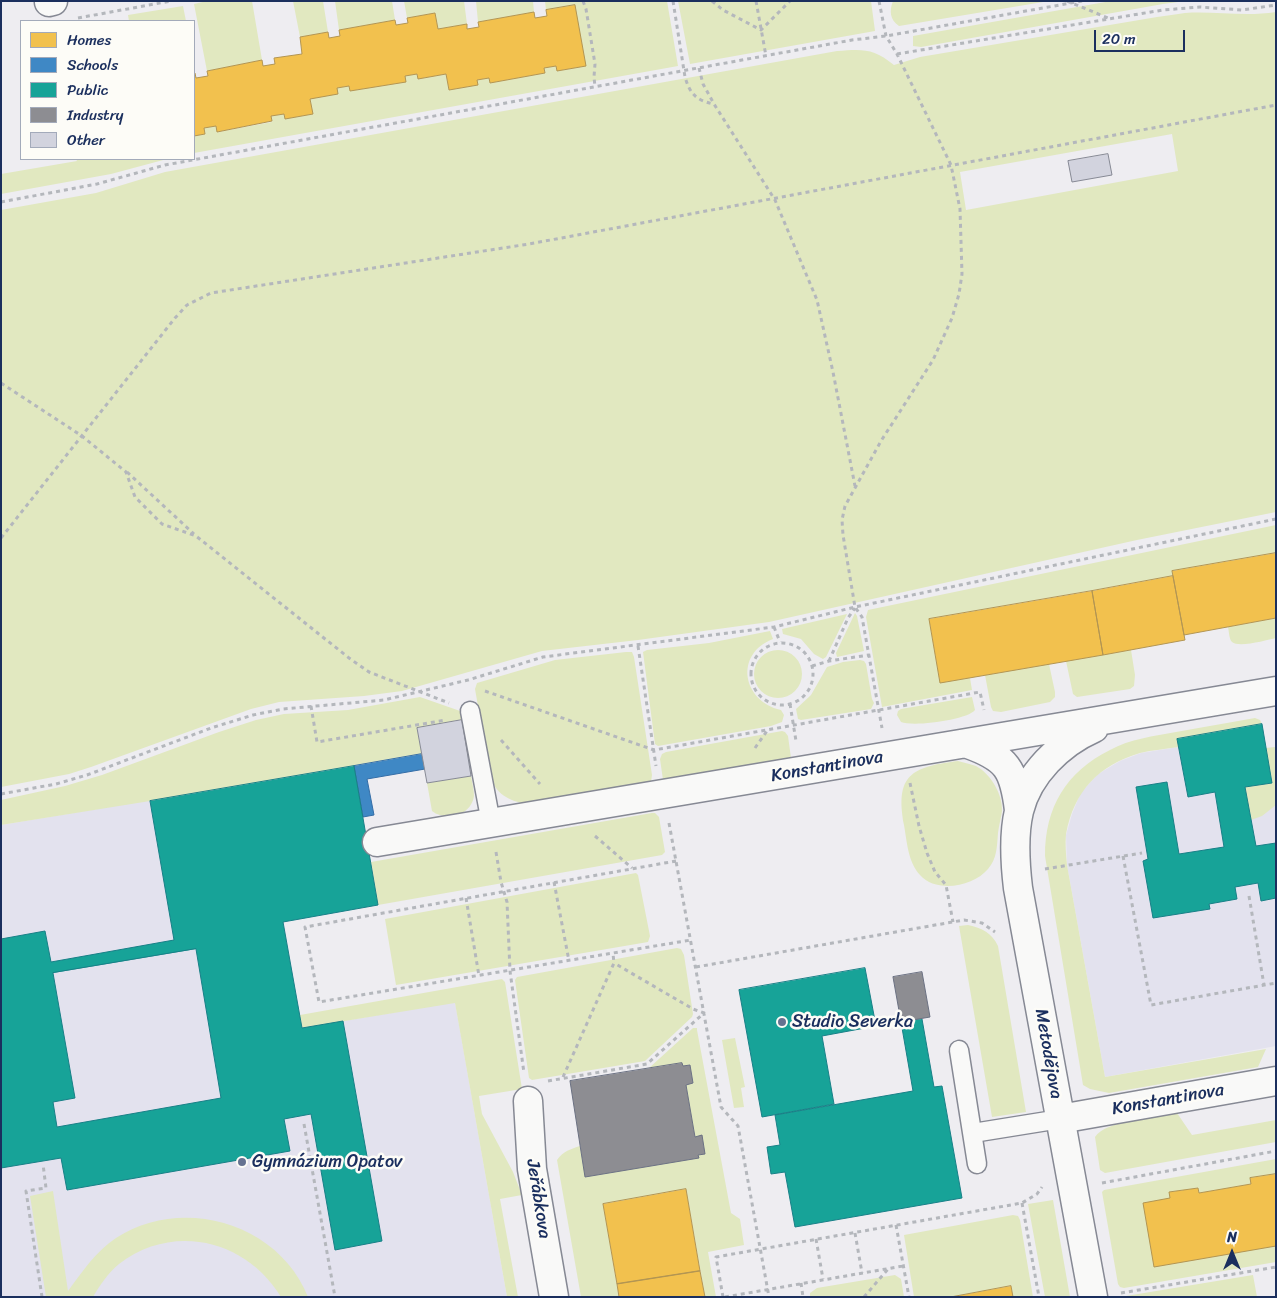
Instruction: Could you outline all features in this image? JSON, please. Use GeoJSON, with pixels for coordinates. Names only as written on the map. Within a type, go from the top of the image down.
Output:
{"type":"FeatureCollection","features":[{"type":"Feature","properties":{"kind":"street","name":"Konstantinova"},"geometry":{"type":"LineString","coordinates":[[378,842],[1276,691]]}},
{"type":"Feature","properties":{"kind":"street","name":"Metodějova"},"geometry":{"type":"LineString","coordinates":[[1019,810],[1040,768],[1056,752],[1091,729],[1114,719]]}},
{"type":"Feature","properties":{"kind":"street","name":"Metodějova"},"geometry":{"type":"LineString","coordinates":[[968,744],[989,752],[1000,759],[1008,768],[1017,791],[1019,810],[1015,847],[1018,888],[1071,1173],[1104,1295]]}},
{"type":"Feature","properties":{"kind":"street","name":"Konstantinova"},"geometry":{"type":"LineString","coordinates":[[1060,1119],[1276,1081]]}},
{"type":"Feature","properties":{"kind":"street","name":"Jeřábkova"},"geometry":{"type":"LineString","coordinates":[[526,1093],[532,1168],[554,1297]]}},
{"type":"Feature","properties":{"kind":"lane"},"geometry":{"type":"LineString","coordinates":[[470,711],[491,823]]}},
{"type":"Feature","properties":{"kind":"lane"},"geometry":{"type":"LineString","coordinates":[[959,1050],[977,1164]]}},
{"type":"Feature","properties":{"kind":"lane"},"geometry":{"type":"LineString","coordinates":[[973,1134],[1060,1119]]}},
{"type":"Feature","properties":{"kind":"path"},"geometry":{"type":"LineString","coordinates":[[57,8],[171,1]]}},
{"type":"Feature","properties":{"kind":"path"},"geometry":{"type":"LineString","coordinates":[[583,1],[595,64],[595,87]]}},
{"type":"Feature","properties":{"kind":"path"},"geometry":{"type":"LineString","coordinates":[[673,1],[685,77],[692,94],[705,102],[714,104]]}},
{"type":"Feature","properties":{"kind":"path"},"geometry":{"type":"LineString","coordinates":[[712,1],[723,10],[760,30]]}},
{"type":"Feature","properties":{"kind":"path"},"geometry":{"type":"LineString","coordinates":[[756,1],[766,56]]}},
{"type":"Feature","properties":{"kind":"path"},"geometry":{"type":"LineString","coordinates":[[760,30],[790,1]]}},
{"type":"Feature","properties":{"kind":"path"},"geometry":{"type":"LineString","coordinates":[[1067,1],[1110,18]]}},
{"type":"Feature","properties":{"kind":"path"},"geometry":{"type":"LineString","coordinates":[[195,160],[852,40],[886,36],[1082,1]]}},
{"type":"Feature","properties":{"kind":"path"},"geometry":{"type":"LineString","coordinates":[[880,2],[886,36],[897,54],[951,165],[960,209],[962,274],[959,294],[952,318],[933,360],[881,441],[845,506],[842,520],[843,535],[855,607],[862,616],[879,711],[896,756],[927,853],[935,872],[946,885],[953,922]]}},
{"type":"Feature","properties":{"kind":"path"},"geometry":{"type":"LineString","coordinates":[[897,54],[1163,10],[1200,7],[1242,10],[1276,5]]}},
{"type":"Feature","properties":{"kind":"path"},"geometry":{"type":"LineString","coordinates":[[699,68],[703,84],[714,104],[775,200],[816,300],[833,372],[855,486]]}},
{"type":"Feature","properties":{"kind":"path"},"geometry":{"type":"LineString","coordinates":[[1,538],[175,318],[187,305],[212,293],[529,244],[775,200],[951,165],[1276,105]]}},
{"type":"Feature","properties":{"kind":"path"},"geometry":{"type":"LineString","coordinates":[[1,202],[96,184],[165,165],[193,160]]}},
{"type":"Feature","properties":{"kind":"path"},"geometry":{"type":"LineString","coordinates":[[1,383],[82,436],[126,472],[196,536],[369,672],[481,716],[551,798],[632,868]]}},
{"type":"Feature","properties":{"kind":"path"},"geometry":{"type":"LineString","coordinates":[[126,472],[136,497],[162,524],[196,536]]}},
{"type":"Feature","properties":{"kind":"path"},"geometry":{"type":"LineString","coordinates":[[1,794],[56,784],[87,775],[212,728],[253,715],[284,709],[384,700],[468,680],[543,657],[774,627],[855,607],[1276,519]]}},
{"type":"Feature","properties":{"kind":"path"},"geometry":{"type":"LineString","coordinates":[[829,661],[848,618],[855,607]]}},
{"type":"Feature","properties":{"kind":"path"},"geometry":{"type":"LineString","coordinates":[[774,627],[780,642]]}},
{"type":"Feature","properties":{"kind":"path"},"geometry":{"type":"LineString","coordinates":[[780,642],[796,646],[804,653],[812,666],[812,682],[807,692],[800,699],[790,704],[771,702],[762,697],[752,682],[751,672],[758,654],[765,648],[780,642]]}},
{"type":"Feature","properties":{"kind":"path"},"geometry":{"type":"LineString","coordinates":[[638,646],[658,781],[663,795],[676,860],[721,1107],[738,1126],[769,1297]]}},
{"type":"Feature","properties":{"kind":"path"},"geometry":{"type":"LineString","coordinates":[[812,666],[829,661],[869,655]]}},
{"type":"Feature","properties":{"kind":"path"},"geometry":{"type":"LineString","coordinates":[[468,680],[472,683]]}},
{"type":"Feature","properties":{"kind":"path"},"geometry":{"type":"LineString","coordinates":[[485,690],[654,750],[879,711]]}},
{"type":"Feature","properties":{"kind":"path"},"geometry":{"type":"LineString","coordinates":[[790,704],[802,772]]}},
{"type":"Feature","properties":{"kind":"path"},"geometry":{"type":"LineString","coordinates":[[311,706],[316,742],[463,717],[470,711]]}},
{"type":"Feature","properties":{"kind":"path"},"geometry":{"type":"LineString","coordinates":[[491,823],[503,891],[507,902],[510,971],[526,1093],[563,1078],[647,1064],[704,1013]]}},
{"type":"Feature","properties":{"kind":"path"},"geometry":{"type":"LineString","coordinates":[[1041,862],[1042,870],[1142,853]]}},
{"type":"Feature","properties":{"kind":"path"},"geometry":{"type":"LineString","coordinates":[[1123,856],[1151,1005],[1276,983]]}},
{"type":"Feature","properties":{"kind":"path"},"geometry":{"type":"LineString","coordinates":[[676,860],[305,927],[318,1002],[691,940]]}},
{"type":"Feature","properties":{"kind":"path"},"geometry":{"type":"LineString","coordinates":[[554,882],[569,961]]}},
{"type":"Feature","properties":{"kind":"path"},"geometry":{"type":"LineString","coordinates":[[1249,896],[1264,985]]}},
{"type":"Feature","properties":{"kind":"path"},"geometry":{"type":"LineString","coordinates":[[466,898],[479,976]]}},
{"type":"Feature","properties":{"kind":"path"},"geometry":{"type":"LineString","coordinates":[[696,967],[964,920],[982,923],[997,934]]}},
{"type":"Feature","properties":{"kind":"path"},"geometry":{"type":"LineString","coordinates":[[563,1078],[614,963],[613,954]]}},
{"type":"Feature","properties":{"kind":"path"},"geometry":{"type":"LineString","coordinates":[[614,963],[693,1009],[704,1013]]}},
{"type":"Feature","properties":{"kind":"path"},"geometry":{"type":"LineString","coordinates":[[304,1124],[335,1297]]}},
{"type":"Feature","properties":{"kind":"path"},"geometry":{"type":"LineString","coordinates":[[903,1266],[724,1297],[716,1258],[1022,1203],[1037,1194],[1042,1187],[1044,1178],[1093,1170],[1096,1184],[1276,1151]]}},
{"type":"Feature","properties":{"kind":"path"},"geometry":{"type":"LineString","coordinates":[[42,1297],[26,1191],[46,1188],[43,1164]]}},
{"type":"Feature","properties":{"kind":"path"},"geometry":{"type":"LineString","coordinates":[[1022,1203],[1039,1297]]}},
{"type":"Feature","properties":{"kind":"path"},"geometry":{"type":"LineString","coordinates":[[896,1225],[909,1297]]}},
{"type":"Feature","properties":{"kind":"path"},"geometry":{"type":"LineString","coordinates":[[855,1233],[862,1273]]}},
{"type":"Feature","properties":{"kind":"path"},"geometry":{"type":"LineString","coordinates":[[816,1239],[823,1279]]}},
{"type":"Feature","properties":{"kind":"path"},"geometry":{"type":"LineString","coordinates":[[1104,1295],[1276,1267]]}},
{"type":"Feature","properties":{"kind":"path"},"geometry":{"type":"LineString","coordinates":[[864,1297],[888,1268]]}},
{"type":"Feature","properties":{"kind":"path"},"geometry":{"type":"LineString","coordinates":[[801,1283],[803,1297]]}},
{"type":"Feature","properties":{"kind":"shaded area"},"geometry":{"type":"Polygon","coordinates":[[[1262,724],[1266,748],[1276,747],[1276,1046],[1105,1077],[1067,865],[1066,835],[1081,792],[1098,774],[1120,761],[1141,753],[1178,747],[1177,739],[1262,724]]]}},
{"type":"Feature","properties":{"kind":"shaded area","name":"Gymnázium Opatov"},"geometry":{"type":"Polygon","coordinates":[[[354,766],[378,905],[284,922],[302,1028],[455,1002],[507,1297],[1,1297],[1,825],[354,766]]]}},
{"type":"Feature","properties":{"kind":"green space"},"geometry":{"type":"Polygon","coordinates":[[[207,1],[252,1],[262,60],[207,71],[194,4],[207,1]]]}},
{"type":"Feature","properties":{"kind":"green space"},"geometry":{"type":"Polygon","coordinates":[[[293,1],[323,1],[328,32],[300,37],[293,1]]]}},
{"type":"Feature","properties":{"kind":"green space"},"geometry":{"type":"Polygon","coordinates":[[[335,1],[392,1],[395,20],[339,30],[335,1]]]}},
{"type":"Feature","properties":{"kind":"green space"},"geometry":{"type":"Polygon","coordinates":[[[404,1],[464,1],[467,24],[438,29],[435,13],[407,18],[404,1]]]}},
{"type":"Feature","properties":{"kind":"green space"},"geometry":{"type":"Polygon","coordinates":[[[476,1],[533,1],[534,12],[478,22],[476,1]]]}},
{"type":"Feature","properties":{"kind":"green space"},"geometry":{"type":"Polygon","coordinates":[[[545,1],[667,1],[678,66],[195,153],[195,136],[205,134],[204,128],[216,126],[218,132],[272,122],[271,116],[284,114],[285,119],[312,114],[310,99],[337,88],[349,86],[350,91],[405,82],[405,76],[417,74],[418,79],[446,74],[449,90],[477,85],[477,80],[489,78],[490,83],[545,73],[544,68],[556,66],[558,71],[585,66],[546,10],[545,1]]]}},
{"type":"Feature","properties":{"kind":"green space"},"geometry":{"type":"Polygon","coordinates":[[[678,1],[871,1],[875,31],[690,64],[678,1]]]}},
{"type":"Feature","properties":{"kind":"green space"},"geometry":{"type":"Polygon","coordinates":[[[893,1],[1049,1],[899,26],[891,15],[893,1]]]}},
{"type":"Feature","properties":{"kind":"green space"},"geometry":{"type":"Polygon","coordinates":[[[1111,1],[1186,1],[921,47],[913,46],[913,36],[1111,1]]]}},
{"type":"Feature","properties":{"kind":"green space"},"geometry":{"type":"Polygon","coordinates":[[[183,6],[186,20],[129,20],[128,15],[183,6]]]}},
{"type":"Feature","properties":{"kind":"green space"},"geometry":{"type":"Polygon","coordinates":[[[1276,12],[1276,512],[1137,540],[769,622],[542,651],[402,691],[364,696],[279,702],[251,709],[69,774],[1,787],[1,210],[96,193],[165,172],[837,51],[867,51],[880,55],[894,65],[920,57],[1182,13],[1276,12]],[[1172,134],[960,172],[966,210],[1178,171],[1172,134]]]}},
{"type":"Feature","properties":{"kind":"green space"},"geometry":{"type":"Polygon","coordinates":[[[163,160],[111,174],[1,194],[1,174],[77,161],[163,160]]]}},
{"type":"Feature","properties":{"kind":"green space"},"geometry":{"type":"Polygon","coordinates":[[[1276,525],[1276,553],[1172,571],[1173,576],[929,619],[940,682],[970,678],[972,690],[882,707],[866,617],[868,610],[1276,525]]]}},
{"type":"Feature","properties":{"kind":"green space"},"geometry":{"type":"Polygon","coordinates":[[[855,613],[864,651],[837,657],[836,653],[855,613]]]}},
{"type":"Feature","properties":{"kind":"green space"},"geometry":{"type":"Polygon","coordinates":[[[847,614],[826,657],[823,659],[814,654],[801,639],[783,634],[782,629],[847,614]]]}},
{"type":"Feature","properties":{"kind":"green space"},"geometry":{"type":"Polygon","coordinates":[[[1276,618],[1276,638],[1247,644],[1236,644],[1231,641],[1228,627],[1276,618]]]}},
{"type":"Feature","properties":{"kind":"green space"},"geometry":{"type":"Polygon","coordinates":[[[770,631],[773,639],[761,646],[752,655],[748,666],[748,677],[751,688],[758,697],[768,705],[781,710],[784,715],[782,722],[771,726],[658,746],[655,744],[643,652],[709,643],[770,631]]]}},
{"type":"Feature","properties":{"kind":"green space"},"geometry":{"type":"Polygon","coordinates":[[[778,650],[787,652],[795,657],[800,665],[802,674],[800,683],[795,691],[787,696],[778,698],[769,696],[761,691],[756,683],[754,674],[756,665],[761,657],[769,652],[778,650]]]}},
{"type":"Feature","properties":{"kind":"green space"},"geometry":{"type":"Polygon","coordinates":[[[1131,650],[1135,675],[1134,686],[1130,689],[1077,697],[1073,694],[1066,661],[1131,650]]]}},
{"type":"Feature","properties":{"kind":"green space"},"geometry":{"type":"Polygon","coordinates":[[[632,652],[634,657],[652,775],[651,782],[527,804],[509,799],[499,792],[492,782],[490,775],[475,689],[477,683],[555,660],[632,652]]]}},
{"type":"Feature","properties":{"kind":"green space"},"geometry":{"type":"Polygon","coordinates":[[[860,660],[866,664],[874,703],[871,709],[798,719],[796,709],[811,695],[827,667],[843,662],[860,660]]]}},
{"type":"Feature","properties":{"kind":"green space"},"geometry":{"type":"Polygon","coordinates":[[[1049,664],[1055,692],[1055,697],[1050,702],[1001,712],[993,711],[985,675],[1049,664]]]}},
{"type":"Feature","properties":{"kind":"green space"},"geometry":{"type":"Polygon","coordinates":[[[420,697],[463,712],[464,719],[417,728],[422,754],[1,825],[1,800],[65,786],[102,775],[256,720],[284,714],[348,710],[420,697]]]}},
{"type":"Feature","properties":{"kind":"green space"},"geometry":{"type":"Polygon","coordinates":[[[972,697],[975,710],[970,714],[951,720],[917,724],[901,722],[897,715],[901,709],[972,697]]]}},
{"type":"Feature","properties":{"kind":"green space"},"geometry":{"type":"Polygon","coordinates":[[[1255,718],[1260,720],[1262,724],[1178,739],[1179,747],[1140,753],[1112,765],[1091,782],[1075,805],[1066,834],[1066,846],[1067,865],[1105,1077],[1266,1049],[1258,1067],[1109,1093],[1090,1089],[1083,1085],[1045,856],[1046,838],[1054,807],[1070,780],[1081,769],[1118,746],[1151,737],[1255,718]]]}},
{"type":"Feature","properties":{"kind":"green space"},"geometry":{"type":"Polygon","coordinates":[[[782,731],[788,736],[791,758],[663,780],[660,759],[662,754],[666,752],[782,731]]]}},
{"type":"Feature","properties":{"kind":"green space"},"geometry":{"type":"Polygon","coordinates":[[[1276,747],[1276,805],[1262,816],[1251,820],[1245,787],[1272,783],[1266,748],[1276,747]]]}},
{"type":"Feature","properties":{"kind":"green space"},"geometry":{"type":"Polygon","coordinates":[[[958,761],[976,766],[987,774],[998,792],[1002,811],[996,852],[988,869],[974,880],[955,886],[945,886],[927,881],[920,875],[913,864],[904,825],[902,795],[905,784],[910,776],[918,771],[928,766],[958,761]]]}},
{"type":"Feature","properties":{"kind":"green space"},"geometry":{"type":"Polygon","coordinates":[[[471,776],[474,796],[468,808],[457,815],[451,816],[444,816],[432,811],[427,783],[471,776]]]}},
{"type":"Feature","properties":{"kind":"green space"},"geometry":{"type":"Polygon","coordinates":[[[652,813],[659,817],[665,852],[662,855],[378,905],[371,862],[652,813]]]}},
{"type":"Feature","properties":{"kind":"green space"},"geometry":{"type":"Polygon","coordinates":[[[636,873],[638,875],[650,936],[648,942],[396,985],[385,919],[636,873]]]}},
{"type":"Feature","properties":{"kind":"green space"},"geometry":{"type":"Polygon","coordinates":[[[968,925],[986,932],[998,946],[1026,1112],[992,1117],[959,926],[968,925]]]}},
{"type":"Feature","properties":{"kind":"green space"},"geometry":{"type":"Polygon","coordinates":[[[677,948],[681,949],[684,955],[693,1014],[645,1061],[532,1080],[529,1078],[515,980],[517,977],[677,948]]]}},
{"type":"Feature","properties":{"kind":"green space"},"geometry":{"type":"Polygon","coordinates":[[[502,979],[505,982],[522,1089],[479,1096],[482,1114],[513,1172],[522,1195],[500,1199],[518,1297],[507,1297],[455,1003],[302,1028],[300,1015],[502,979]]]}},
{"type":"Feature","properties":{"kind":"green space"},"geometry":{"type":"Polygon","coordinates":[[[693,1028],[697,1028],[731,1213],[740,1219],[744,1245],[708,1252],[716,1297],[705,1297],[686,1189],[603,1204],[619,1297],[581,1297],[557,1160],[565,1152],[580,1146],[585,1177],[698,1158],[698,1155],[704,1154],[702,1136],[695,1137],[686,1085],[693,1083],[690,1065],[683,1066],[682,1063],[649,1068],[693,1028]]]}},
{"type":"Feature","properties":{"kind":"green space"},"geometry":{"type":"Polygon","coordinates":[[[735,1038],[745,1087],[741,1088],[744,1107],[734,1108],[722,1040],[735,1038]]]}},
{"type":"Feature","properties":{"kind":"green space"},"geometry":{"type":"Polygon","coordinates":[[[1177,1113],[1192,1135],[1276,1120],[1276,1142],[1105,1173],[1100,1170],[1095,1137],[1101,1131],[1121,1123],[1177,1113]]]}},
{"type":"Feature","properties":{"kind":"green space"},"geometry":{"type":"Polygon","coordinates":[[[1276,1159],[1276,1174],[1251,1184],[1199,1193],[1198,1188],[1170,1192],[1276,1246],[1276,1262],[1124,1288],[1120,1287],[1102,1192],[1104,1190],[1276,1159]]]}},
{"type":"Feature","properties":{"kind":"green space"},"geometry":{"type":"Polygon","coordinates":[[[53,1191],[68,1291],[84,1269],[116,1238],[142,1225],[170,1219],[198,1218],[226,1224],[252,1234],[275,1251],[294,1271],[308,1297],[281,1297],[266,1277],[249,1262],[229,1250],[208,1243],[185,1241],[162,1243],[140,1251],[119,1264],[105,1279],[93,1297],[46,1297],[30,1196],[53,1191]]]}},
{"type":"Feature","properties":{"kind":"green space"},"geometry":{"type":"Polygon","coordinates":[[[1053,1200],[1070,1297],[1045,1297],[1028,1204],[1053,1200]]]}},
{"type":"Feature","properties":{"kind":"green space"},"geometry":{"type":"Polygon","coordinates":[[[1013,1215],[1018,1216],[1020,1220],[1033,1297],[1013,1297],[1011,1286],[951,1297],[914,1297],[904,1235],[1013,1215]]]}},
{"type":"Feature","properties":{"kind":"green space"},"geometry":{"type":"Polygon","coordinates":[[[895,1275],[901,1279],[904,1297],[810,1297],[810,1293],[817,1288],[895,1275]]]}},
{"type":"Feature","properties":{"kind":"green space"},"geometry":{"type":"Polygon","coordinates":[[[1253,1275],[1257,1297],[1125,1297],[1126,1296],[1253,1275]]]}},
{"type":"Feature","properties":{"kind":"building: Homes"},"geometry":{"type":"Polygon","coordinates":[[[575,5],[586,66],[557,71],[556,66],[544,68],[545,73],[490,83],[489,78],[477,80],[478,85],[449,90],[446,74],[418,79],[417,74],[405,76],[406,82],[350,91],[349,86],[337,88],[338,94],[310,99],[313,114],[285,119],[284,114],[271,116],[272,121],[217,132],[216,126],[204,128],[205,134],[195,136],[195,73],[196,78],[208,76],[207,71],[262,60],[263,66],[275,64],[274,58],[302,54],[300,37],[328,32],[329,38],[340,36],[339,30],[395,20],[396,25],[408,23],[407,18],[435,13],[438,29],[467,24],[467,29],[479,27],[478,22],[534,12],[535,18],[547,16],[546,10],[575,5]]]}},
{"type":"Feature","properties":{"kind":"building: Homes"},"geometry":{"type":"Polygon","coordinates":[[[1276,553],[1276,618],[1184,635],[1172,571],[1276,553]]]}},
{"type":"Feature","properties":{"kind":"building: Homes"},"geometry":{"type":"Polygon","coordinates":[[[1173,576],[1185,640],[1103,655],[1092,591],[1173,576]]]}},
{"type":"Feature","properties":{"kind":"building: Homes"},"geometry":{"type":"Polygon","coordinates":[[[1092,591],[1103,655],[940,683],[929,619],[1092,591]]]}},
{"type":"Feature","properties":{"kind":"building: Homes"},"geometry":{"type":"Polygon","coordinates":[[[1276,1174],[1276,1246],[1154,1267],[1143,1203],[1170,1198],[1169,1192],[1198,1188],[1199,1193],[1251,1184],[1250,1178],[1276,1174]]]}},
{"type":"Feature","properties":{"kind":"building: Homes"},"geometry":{"type":"Polygon","coordinates":[[[686,1189],[700,1271],[617,1284],[603,1204],[686,1189]]]}},
{"type":"Feature","properties":{"kind":"building: Homes"},"geometry":{"type":"Polygon","coordinates":[[[700,1271],[705,1297],[619,1297],[617,1284],[700,1271]]]}},
{"type":"Feature","properties":{"kind":"building: Homes"},"geometry":{"type":"Polygon","coordinates":[[[1011,1286],[1013,1297],[951,1297],[1011,1286]]]}},
{"type":"Feature","properties":{"kind":"building: Schools"},"geometry":{"type":"Polygon","coordinates":[[[422,754],[425,769],[367,779],[374,815],[363,817],[354,766],[422,754]]]}},
{"type":"Feature","properties":{"kind":"building: Public"},"geometry":{"type":"Polygon","coordinates":[[[1262,724],[1272,783],[1245,787],[1256,846],[1276,843],[1276,898],[1261,901],[1258,883],[1235,887],[1237,899],[1209,904],[1210,909],[1153,918],[1143,861],[1148,859],[1136,787],[1167,782],[1179,854],[1224,847],[1215,792],[1188,797],[1177,739],[1262,724]]]}},
{"type":"Feature","properties":{"kind":"building: Public"},"geometry":{"type":"Polygon","coordinates":[[[354,766],[378,905],[283,922],[302,1028],[343,1021],[382,1241],[335,1250],[311,1114],[284,1119],[290,1151],[67,1190],[61,1158],[1,1168],[1,939],[45,931],[51,962],[174,940],[150,801],[354,766]],[[196,949],[53,973],[75,1098],[53,1102],[57,1127],[221,1098],[196,949]]]}},
{"type":"Feature","properties":{"kind":"building: Public"},"geometry":{"type":"Polygon","coordinates":[[[865,968],[876,1026],[822,1036],[834,1104],[762,1117],[739,990],[865,968]]]}},
{"type":"Feature","properties":{"kind":"building: Public"},"geometry":{"type":"Polygon","coordinates":[[[922,1019],[934,1087],[942,1086],[962,1198],[795,1227],[785,1172],[771,1174],[767,1147],[780,1145],[775,1115],[913,1091],[901,1022],[922,1019]]]}},
{"type":"Feature","properties":{"kind":"building: Industry"},"geometry":{"type":"Polygon","coordinates":[[[922,972],[930,1017],[901,1022],[893,977],[922,972]]]}},
{"type":"Feature","properties":{"kind":"building: Industry"},"geometry":{"type":"Polygon","coordinates":[[[682,1063],[683,1066],[690,1065],[693,1083],[686,1085],[695,1137],[702,1135],[705,1154],[698,1155],[699,1158],[585,1177],[570,1081],[682,1063]]]}},
{"type":"Feature","properties":{"kind":"building: Other"},"geometry":{"type":"Polygon","coordinates":[[[1108,154],[1112,175],[1072,182],[1068,161],[1108,154]]]}},
{"type":"Feature","properties":{"kind":"building: Other"},"geometry":{"type":"Polygon","coordinates":[[[462,720],[471,776],[427,783],[417,728],[462,720]]]}},
{"type":"Feature","properties":{"kind":"place","name":"Studio Severka"},"geometry":{"type":"Point","coordinates":[782,1022]}},
{"type":"Feature","properties":{"kind":"place","name":"Gymnázium Opatov"},"geometry":{"type":"Point","coordinates":[242,1162]}}]}
